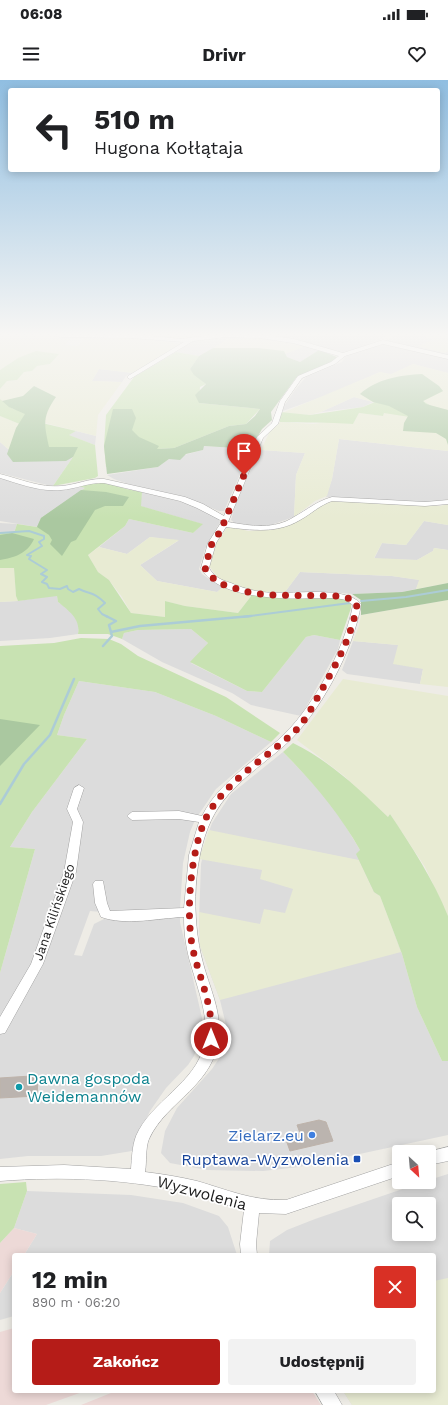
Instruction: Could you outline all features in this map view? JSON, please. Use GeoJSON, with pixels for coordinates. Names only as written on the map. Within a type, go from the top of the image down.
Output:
{"type":"FeatureCollection","features":[{"type":"Feature","properties":{"kind":"street"},"geometry":{"type":"LineString","coordinates":[[137,1176],[143,1139],[152,1121],[201,1069],[207,1058],[211,1044],[212,1028],[210,1008],[194,952],[190,912],[193,868],[198,842],[205,820],[224,793],[301,724],[349,638],[357,604],[353,600],[343,597],[261,595],[242,591],[221,584],[209,575],[205,568],[212,543],[225,522],[260,437],[275,424],[282,402],[288,395]]}},
{"type":"Feature","properties":{"kind":"street"},"geometry":{"type":"LineString","coordinates":[[0,476],[54,488],[72,487],[96,480],[104,481],[182,499],[200,506],[225,522],[258,529],[280,526],[294,521],[319,503],[332,500],[425,504],[448,502]]}},
{"type":"Feature","properties":{"kind":"street","name":"Jana Kilińskiego"},"geometry":{"type":"LineString","coordinates":[[0,1029],[37,964],[70,872],[78,822],[72,809],[79,788]]}},
{"type":"Feature","properties":{"kind":"street"},"geometry":{"type":"LineString","coordinates":[[132,816],[179,815],[205,820]]}},
{"type":"Feature","properties":{"kind":"street"},"geometry":{"type":"LineString","coordinates":[[99,884],[100,903],[104,914],[108,916],[118,917],[190,912]]}},
{"type":"Feature","properties":{"kind":"street"},"geometry":{"type":"LineString","coordinates":[[436,1157],[448,1154]]}},
{"type":"Feature","properties":{"kind":"street","name":"Wyzwolenia"},"geometry":{"type":"LineString","coordinates":[[0,1174],[64,1172],[137,1176],[200,1189],[236,1203],[252,1206],[286,1207],[392,1171]]}},
{"type":"Feature","properties":{"kind":"street"},"geometry":{"type":"LineString","coordinates":[[249,1253],[248,1244],[252,1206]]}},
{"type":"Feature","properties":{"kind":"street"},"geometry":{"type":"LineString","coordinates":[[325,1393],[333,1405]]}},
{"type":"Feature","properties":{"kind":"shaded area"},"geometry":{"type":"Polygon","coordinates":[[[292,395],[328,395],[280,412],[292,395]]]}},
{"type":"Feature","properties":{"kind":"shaded area"},"geometry":{"type":"Polygon","coordinates":[[[354,397],[373,402],[363,407],[321,412],[354,397]]]}},
{"type":"Feature","properties":{"kind":"shaded area"},"geometry":{"type":"Polygon","coordinates":[[[76,431],[96,436],[95,445],[68,435],[76,431]]]}},
{"type":"Feature","properties":{"kind":"shaded area"},"geometry":{"type":"Polygon","coordinates":[[[339,439],[448,451],[448,499],[438,503],[326,497],[332,479],[339,439]]]}},
{"type":"Feature","properties":{"kind":"shaded area"},"geometry":{"type":"Polygon","coordinates":[[[0,442],[8,449],[73,457],[53,486],[47,485],[0,473],[0,442]]]}},
{"type":"Feature","properties":{"kind":"shaded area"},"geometry":{"type":"Polygon","coordinates":[[[203,446],[251,449],[224,511],[219,511],[182,496],[131,485],[107,475],[158,467],[169,459],[203,450],[203,446]]]}},
{"type":"Feature","properties":{"kind":"shaded area"},"geometry":{"type":"Polygon","coordinates":[[[261,450],[305,453],[296,475],[294,517],[271,525],[258,526],[235,523],[231,520],[238,496],[261,450]]]}},
{"type":"Feature","properties":{"kind":"shaded area"},"geometry":{"type":"Polygon","coordinates":[[[0,478],[41,488],[79,486],[86,488],[37,527],[0,521],[0,478]]]}},
{"type":"Feature","properties":{"kind":"shaded area"},"geometry":{"type":"Polygon","coordinates":[[[142,492],[190,504],[217,517],[220,522],[205,549],[199,569],[202,574],[223,587],[217,592],[157,581],[140,565],[178,541],[150,537],[127,554],[99,547],[125,526],[129,519],[193,533],[202,524],[140,506],[142,492]]]}},
{"type":"Feature","properties":{"kind":"shaded area"},"geometry":{"type":"Polygon","coordinates":[[[424,521],[448,525],[448,550],[434,548],[433,551],[417,560],[374,559],[382,543],[406,545],[424,521]]]}},
{"type":"Feature","properties":{"kind":"shaded area"},"geometry":{"type":"Polygon","coordinates":[[[0,523],[17,524],[14,533],[0,533],[0,523]]]}},
{"type":"Feature","properties":{"kind":"shaded area"},"geometry":{"type":"Polygon","coordinates":[[[300,572],[392,576],[420,580],[416,589],[402,592],[352,594],[331,592],[285,592],[300,572]]]}},
{"type":"Feature","properties":{"kind":"shaded area"},"geometry":{"type":"Polygon","coordinates":[[[57,595],[58,602],[72,612],[79,625],[78,634],[50,638],[0,641],[0,602],[18,601],[57,595]]]}},
{"type":"Feature","properties":{"kind":"shaded area"},"geometry":{"type":"Polygon","coordinates":[[[191,629],[208,643],[191,663],[247,691],[262,692],[306,637],[314,635],[340,640],[338,649],[301,716],[251,705],[232,693],[162,662],[122,639],[124,633],[138,630],[191,629]]]}},
{"type":"Feature","properties":{"kind":"shaded area"},"geometry":{"type":"Polygon","coordinates":[[[353,641],[398,645],[423,669],[420,684],[347,674],[342,670],[353,641]]]}},
{"type":"Feature","properties":{"kind":"shaded area"},"geometry":{"type":"Polygon","coordinates":[[[79,681],[155,692],[216,716],[271,742],[216,789],[195,820],[190,832],[183,863],[180,908],[124,914],[90,911],[74,955],[82,956],[94,924],[104,919],[125,920],[180,915],[180,922],[202,1018],[201,1037],[194,1056],[188,1065],[166,1088],[150,1111],[143,1126],[138,1150],[101,1156],[28,1156],[0,1159],[0,973],[35,849],[10,847],[32,812],[87,739],[57,735],[79,681]]]}},
{"type":"Feature","properties":{"kind":"shaded area"},"geometry":{"type":"Polygon","coordinates":[[[283,752],[335,809],[360,850],[402,954],[417,1007],[442,1061],[448,1061],[448,1135],[401,1145],[392,1145],[392,1147],[299,1167],[263,1171],[207,1170],[170,1163],[161,1153],[165,1131],[177,1108],[212,1069],[222,1054],[226,1025],[220,1000],[200,946],[199,919],[201,864],[208,834],[212,823],[231,794],[283,752]]]}},
{"type":"Feature","properties":{"kind":"shaded area"},"geometry":{"type":"Polygon","coordinates":[[[448,1174],[448,1405],[352,1405],[344,1393],[436,1393],[436,1253],[269,1253],[270,1241],[287,1230],[403,1189],[436,1189],[436,1178],[448,1174]]]}},
{"type":"Feature","properties":{"kind":"shaded area"},"geometry":{"type":"Polygon","coordinates":[[[27,1191],[131,1195],[183,1203],[219,1216],[228,1227],[236,1253],[25,1253],[37,1234],[14,1228],[27,1191]]]}},
{"type":"Feature","properties":{"kind":"shaded area"},"geometry":{"type":"Polygon","coordinates":[[[14,1228],[37,1234],[25,1253],[12,1253],[12,1274],[0,1293],[0,1243],[14,1228]]]}},
{"type":"Feature","properties":{"kind":"shaded area"},"geometry":{"type":"Polygon","coordinates":[[[12,1274],[12,1317],[0,1320],[0,1293],[12,1274]]]}},
{"type":"Feature","properties":{"kind":"shaded area"},"geometry":{"type":"Polygon","coordinates":[[[12,1329],[12,1393],[79,1393],[46,1405],[0,1405],[0,1332],[12,1329]]]}},
{"type":"Feature","properties":{"kind":"shaded area"},"geometry":{"type":"Polygon","coordinates":[[[111,1393],[313,1393],[321,1405],[81,1405],[111,1393]]]}},
{"type":"Feature","properties":{"kind":"green space"},"geometry":{"type":"Polygon","coordinates":[[[0,395],[113,395],[98,415],[96,436],[45,423],[38,423],[44,413],[19,411],[13,409],[0,399],[0,395]]]}},
{"type":"Feature","properties":{"kind":"green space"},"geometry":{"type":"Polygon","coordinates":[[[52,395],[56,397],[48,410],[45,421],[49,447],[78,447],[73,457],[66,461],[13,462],[7,454],[16,428],[25,414],[9,407],[2,401],[23,396],[52,395]]]}},
{"type":"Feature","properties":{"kind":"green space"},"geometry":{"type":"Polygon","coordinates":[[[121,395],[200,395],[199,403],[260,409],[246,424],[229,426],[174,448],[157,449],[106,467],[104,446],[106,415],[121,395]]]}},
{"type":"Feature","properties":{"kind":"green space"},"geometry":{"type":"Polygon","coordinates":[[[195,395],[284,395],[271,412],[272,420],[262,429],[251,449],[204,446],[203,450],[186,454],[180,460],[169,459],[158,467],[107,474],[104,446],[113,409],[132,409],[136,418],[132,430],[139,437],[159,446],[157,449],[174,448],[229,426],[246,424],[260,409],[199,403],[195,395]]]}},
{"type":"Feature","properties":{"kind":"green space"},"geometry":{"type":"Polygon","coordinates":[[[325,395],[418,395],[373,402],[354,397],[321,412],[310,415],[282,413],[325,395]]]}},
{"type":"Feature","properties":{"kind":"green space"},"geometry":{"type":"Polygon","coordinates":[[[361,395],[435,395],[423,401],[426,404],[448,410],[448,445],[446,439],[436,433],[403,431],[404,423],[408,416],[389,406],[373,402],[361,395]]]}},
{"type":"Feature","properties":{"kind":"green space"},"geometry":{"type":"Polygon","coordinates":[[[392,395],[435,395],[423,401],[433,407],[448,410],[448,423],[384,413],[383,416],[359,413],[353,424],[280,422],[280,412],[310,415],[363,407],[392,395]]]}},
{"type":"Feature","properties":{"kind":"green space"},"geometry":{"type":"Polygon","coordinates":[[[435,395],[448,395],[448,410],[433,407],[423,401],[435,395]]]}},
{"type":"Feature","properties":{"kind":"green space"},"geometry":{"type":"Polygon","coordinates":[[[0,399],[13,409],[44,413],[38,422],[76,431],[69,435],[95,445],[98,476],[95,478],[53,486],[73,457],[49,448],[22,425],[0,416],[0,399]]]}},
{"type":"Feature","properties":{"kind":"green space"},"geometry":{"type":"Polygon","coordinates":[[[384,412],[448,423],[448,451],[339,439],[332,479],[327,496],[315,501],[294,517],[296,475],[305,453],[261,450],[270,431],[280,422],[313,424],[329,422],[353,424],[359,413],[383,416],[384,412]]]}},
{"type":"Feature","properties":{"kind":"green space"},"geometry":{"type":"Polygon","coordinates":[[[0,416],[22,425],[49,448],[8,449],[0,442],[0,416]]]}},
{"type":"Feature","properties":{"kind":"green space"},"geometry":{"type":"Polygon","coordinates":[[[103,481],[126,489],[142,492],[141,506],[203,524],[193,533],[129,519],[125,526],[88,555],[98,572],[109,580],[131,613],[165,617],[165,601],[185,606],[238,613],[252,595],[265,597],[344,598],[351,603],[351,608],[340,640],[314,635],[306,637],[262,692],[247,691],[190,662],[208,643],[191,629],[138,630],[124,633],[122,639],[108,634],[78,634],[78,624],[76,619],[58,602],[57,596],[18,601],[16,596],[14,568],[0,568],[0,533],[14,533],[17,524],[37,527],[41,518],[85,488],[79,486],[103,481]]]}},
{"type":"Feature","properties":{"kind":"green space"},"geometry":{"type":"Polygon","coordinates":[[[81,490],[106,492],[129,497],[123,506],[105,506],[95,510],[76,540],[71,542],[62,556],[50,544],[52,540],[49,535],[37,527],[41,518],[81,490]]]}},
{"type":"Feature","properties":{"kind":"green space"},"geometry":{"type":"Polygon","coordinates":[[[329,500],[440,506],[448,504],[448,525],[424,521],[406,545],[382,543],[374,558],[417,560],[433,551],[434,548],[448,550],[448,583],[416,589],[419,580],[392,576],[300,572],[285,592],[266,592],[241,588],[219,579],[209,566],[216,544],[228,526],[248,531],[272,530],[291,524],[329,500]]]}},
{"type":"Feature","properties":{"kind":"green space"},"geometry":{"type":"Polygon","coordinates":[[[12,533],[34,539],[28,548],[20,554],[0,560],[0,535],[12,533]]]}},
{"type":"Feature","properties":{"kind":"green space"},"geometry":{"type":"Polygon","coordinates":[[[150,537],[179,540],[140,565],[157,581],[217,592],[223,587],[252,595],[238,613],[185,606],[165,601],[165,617],[131,613],[122,597],[109,580],[98,572],[88,555],[99,547],[127,554],[150,537]]]}},
{"type":"Feature","properties":{"kind":"green space"},"geometry":{"type":"Polygon","coordinates":[[[0,568],[14,568],[16,596],[18,601],[0,602],[0,568]]]}},
{"type":"Feature","properties":{"kind":"green space"},"geometry":{"type":"Polygon","coordinates":[[[448,583],[448,600],[361,615],[361,600],[352,594],[402,592],[448,583]]]}},
{"type":"Feature","properties":{"kind":"green space"},"geometry":{"type":"Polygon","coordinates":[[[448,600],[448,687],[420,684],[423,669],[393,664],[398,645],[353,641],[359,626],[361,615],[448,600]]]}},
{"type":"Feature","properties":{"kind":"green space"},"geometry":{"type":"Polygon","coordinates":[[[81,638],[109,639],[121,644],[138,656],[226,697],[280,733],[271,742],[216,716],[155,692],[79,681],[57,735],[87,739],[32,812],[10,847],[35,849],[0,973],[0,646],[54,643],[81,638]]]}},
{"type":"Feature","properties":{"kind":"green space"},"geometry":{"type":"Polygon","coordinates":[[[343,679],[448,696],[448,916],[425,867],[390,814],[388,817],[343,775],[297,740],[343,679]]]}},
{"type":"Feature","properties":{"kind":"green space"},"geometry":{"type":"Polygon","coordinates":[[[0,719],[40,725],[0,766],[0,719]]]}},
{"type":"Feature","properties":{"kind":"green space"},"geometry":{"type":"Polygon","coordinates":[[[293,743],[307,750],[332,767],[344,776],[388,817],[390,814],[436,889],[448,916],[448,1061],[442,1061],[417,1007],[402,954],[380,896],[374,892],[356,854],[360,850],[325,798],[283,752],[293,743]]]}},
{"type":"Feature","properties":{"kind":"green space"},"geometry":{"type":"Polygon","coordinates":[[[209,830],[359,860],[374,892],[380,896],[401,952],[220,1000],[200,946],[199,912],[260,924],[264,909],[285,913],[293,889],[260,879],[262,870],[199,859],[209,830]]]}},
{"type":"Feature","properties":{"kind":"green space"},"geometry":{"type":"Polygon","coordinates":[[[26,1182],[27,1191],[14,1228],[0,1243],[0,1184],[26,1182]]]}},
{"type":"Feature","properties":{"kind":"green space"},"geometry":{"type":"Polygon","coordinates":[[[448,1278],[448,1405],[352,1405],[344,1393],[436,1393],[436,1281],[448,1278]]]}},
{"type":"Feature","properties":{"kind":"building","name":"Dawna gospoda Weidemannów"},"geometry":{"type":"Polygon","coordinates":[[[31,1076],[38,1079],[37,1096],[0,1098],[0,1078],[31,1076]]]}},
{"type":"Feature","properties":{"kind":"building","name":"Zielarz.eu"},"geometry":{"type":"Polygon","coordinates":[[[319,1120],[326,1122],[333,1141],[290,1151],[285,1137],[300,1133],[297,1125],[319,1120]]]}},
{"type":"Feature","properties":{"kind":"waterway"},"geometry":{"type":"LineString","coordinates":[[0,533],[29,531],[44,536],[44,539],[39,542],[42,546],[27,555],[31,556],[29,559],[47,570],[41,574],[47,577],[42,582],[47,584],[49,588],[60,589],[67,586],[68,589],[73,592],[79,589],[95,595],[105,603],[98,609],[102,614],[116,621],[109,625],[112,636],[103,646]]}},
{"type":"Feature","properties":{"kind":"waterway"},"geometry":{"type":"LineString","coordinates":[[361,601],[406,597],[448,590]]}},
{"type":"Feature","properties":{"kind":"waterway"},"geometry":{"type":"LineString","coordinates":[[250,616],[350,603]]}},
{"type":"Feature","properties":{"kind":"waterway"},"geometry":{"type":"LineString","coordinates":[[111,632],[140,626],[250,616]]}},
{"type":"Feature","properties":{"kind":"waterway"},"geometry":{"type":"LineString","coordinates":[[243,617],[250,616]]}},
{"type":"Feature","properties":{"kind":"waterway"},"geometry":{"type":"LineString","coordinates":[[0,804],[24,764],[50,735],[74,679]]}},
{"type":"Feature","properties":{"kind":"place","name":"Dawna gospoda Weidemannów"},"geometry":{"type":"Point","coordinates":[19,1087]}},
{"type":"Feature","properties":{"kind":"place","name":"Zielarz.eu"},"geometry":{"type":"Point","coordinates":[312,1135]}},
{"type":"Feature","properties":{"kind":"place","name":"Ruptawa-Wyzwolenia"},"geometry":{"type":"Point","coordinates":[357,1159]}},
{"type":"Feature","properties":{"kind":"route"},"geometry":{"type":"LineString","coordinates":[[211,1039],[212,1028],[210,1008],[194,952],[190,931],[193,868],[203,825],[210,810],[224,793],[301,724],[316,700],[349,638],[354,622],[357,604],[348,598],[336,596],[261,595],[231,588],[221,584],[209,575],[205,568],[212,543],[224,524],[244,475]]}}]}
